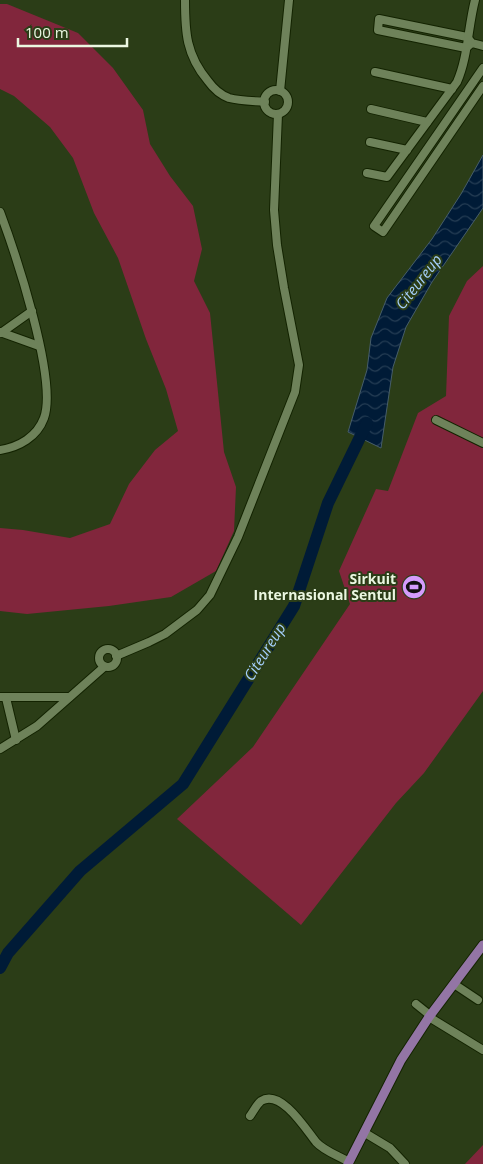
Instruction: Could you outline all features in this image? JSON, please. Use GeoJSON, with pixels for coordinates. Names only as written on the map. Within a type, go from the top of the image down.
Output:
{"type":"FeatureCollection","features":[{"type":"Feature","properties":{"kind":"main road"},"geometry":{"type":"LineString","coordinates":[[348,1163],[402,1060],[430,1016],[483,945]]}},
{"type":"Feature","properties":{"kind":"street"},"geometry":{"type":"LineString","coordinates":[[185,0],[187,40],[192,58],[199,71],[211,85],[228,97],[264,102]]}},
{"type":"Feature","properties":{"kind":"street"},"geometry":{"type":"LineString","coordinates":[[280,91],[289,0]]}},
{"type":"Feature","properties":{"kind":"street"},"geometry":{"type":"LineString","coordinates":[[367,173],[387,177],[452,89],[462,71],[475,0]]}},
{"type":"Feature","properties":{"kind":"street"},"geometry":{"type":"LineString","coordinates":[[468,43],[380,19],[378,30],[483,46]]}},
{"type":"Feature","properties":{"kind":"street"},"geometry":{"type":"LineString","coordinates":[[483,68],[374,226],[383,232],[483,86]]}},
{"type":"Feature","properties":{"kind":"street"},"geometry":{"type":"LineString","coordinates":[[375,72],[452,89]]}},
{"type":"Feature","properties":{"kind":"street"},"geometry":{"type":"LineString","coordinates":[[280,91],[284,93],[288,100],[286,109],[278,114],[270,112],[264,102],[271,92],[280,91]]}},
{"type":"Feature","properties":{"kind":"street"},"geometry":{"type":"LineString","coordinates":[[370,109],[427,122]]}},
{"type":"Feature","properties":{"kind":"street"},"geometry":{"type":"LineString","coordinates":[[116,656],[165,634],[197,610],[210,595],[238,537],[296,392],[299,365],[283,280],[274,210],[278,114]]}},
{"type":"Feature","properties":{"kind":"street"},"geometry":{"type":"LineString","coordinates":[[370,142],[407,150]]}},
{"type":"Feature","properties":{"kind":"street"},"geometry":{"type":"LineString","coordinates":[[0,212],[32,311],[46,383],[47,400],[45,417],[33,436],[25,442],[0,450]]}},
{"type":"Feature","properties":{"kind":"street"},"geometry":{"type":"LineString","coordinates":[[1,332],[32,311]]}},
{"type":"Feature","properties":{"kind":"street"},"geometry":{"type":"LineString","coordinates":[[1,332],[39,346]]}},
{"type":"Feature","properties":{"kind":"street"},"geometry":{"type":"LineString","coordinates":[[436,420],[483,443]]}},
{"type":"Feature","properties":{"kind":"street"},"geometry":{"type":"LineString","coordinates":[[104,667],[99,659],[100,653],[106,649],[116,656]]}},
{"type":"Feature","properties":{"kind":"street"},"geometry":{"type":"LineString","coordinates":[[0,749],[46,718],[104,667],[112,666],[117,660],[116,656]]}},
{"type":"Feature","properties":{"kind":"street"},"geometry":{"type":"LineString","coordinates":[[16,740],[3,697],[69,697]]}},
{"type":"Feature","properties":{"kind":"street"},"geometry":{"type":"LineString","coordinates":[[454,984],[478,1000]]}},
{"type":"Feature","properties":{"kind":"street"},"geometry":{"type":"LineString","coordinates":[[416,1004],[430,1016],[483,1050]]}},
{"type":"Feature","properties":{"kind":"street"},"geometry":{"type":"LineString","coordinates":[[250,1116],[260,1102],[268,1099],[276,1101],[288,1108],[301,1120],[320,1146],[348,1163]]}},
{"type":"Feature","properties":{"kind":"street"},"geometry":{"type":"LineString","coordinates":[[365,1133],[390,1148],[405,1164]]}},
{"type":"Feature","properties":{"kind":"shaded area"},"geometry":{"type":"Polygon","coordinates":[[[0,4],[7,4],[78,33],[113,68],[143,110],[150,144],[170,176],[193,206],[202,249],[194,281],[210,313],[224,452],[236,487],[234,531],[216,571],[171,597],[109,606],[27,614],[0,611],[0,528],[70,538],[110,524],[129,484],[155,450],[178,431],[166,389],[146,339],[118,258],[94,213],[73,158],[50,127],[14,96],[0,89],[0,4]]]}},
{"type":"Feature","properties":{"kind":"shaded area","name":"Sirkuit Internasional Sentul"},"geometry":{"type":"Polygon","coordinates":[[[483,266],[483,691],[424,773],[396,803],[301,925],[177,819],[253,747],[350,604],[339,571],[376,489],[388,491],[418,413],[446,396],[449,316],[467,281],[483,266]]]}},
{"type":"Feature","properties":{"kind":"shaded area"},"geometry":{"type":"Polygon","coordinates":[[[483,1145],[483,1164],[465,1164],[483,1145]]]}},
{"type":"Feature","properties":{"kind":"water"},"geometry":{"type":"Polygon","coordinates":[[[483,155],[483,208],[432,282],[406,327],[393,367],[381,448],[348,432],[367,370],[371,338],[387,298],[432,239],[483,155]]]}},
{"type":"Feature","properties":{"kind":"waterway","name":"Citeureup"},"geometry":{"type":"LineString","coordinates":[[0,968],[8,953],[80,871],[183,784],[294,606],[328,503],[367,423]]}},
{"type":"Feature","properties":{"kind":"place","name":"Sirkuit Internasional Sentul"},"geometry":{"type":"Point","coordinates":[414,587]}}]}
